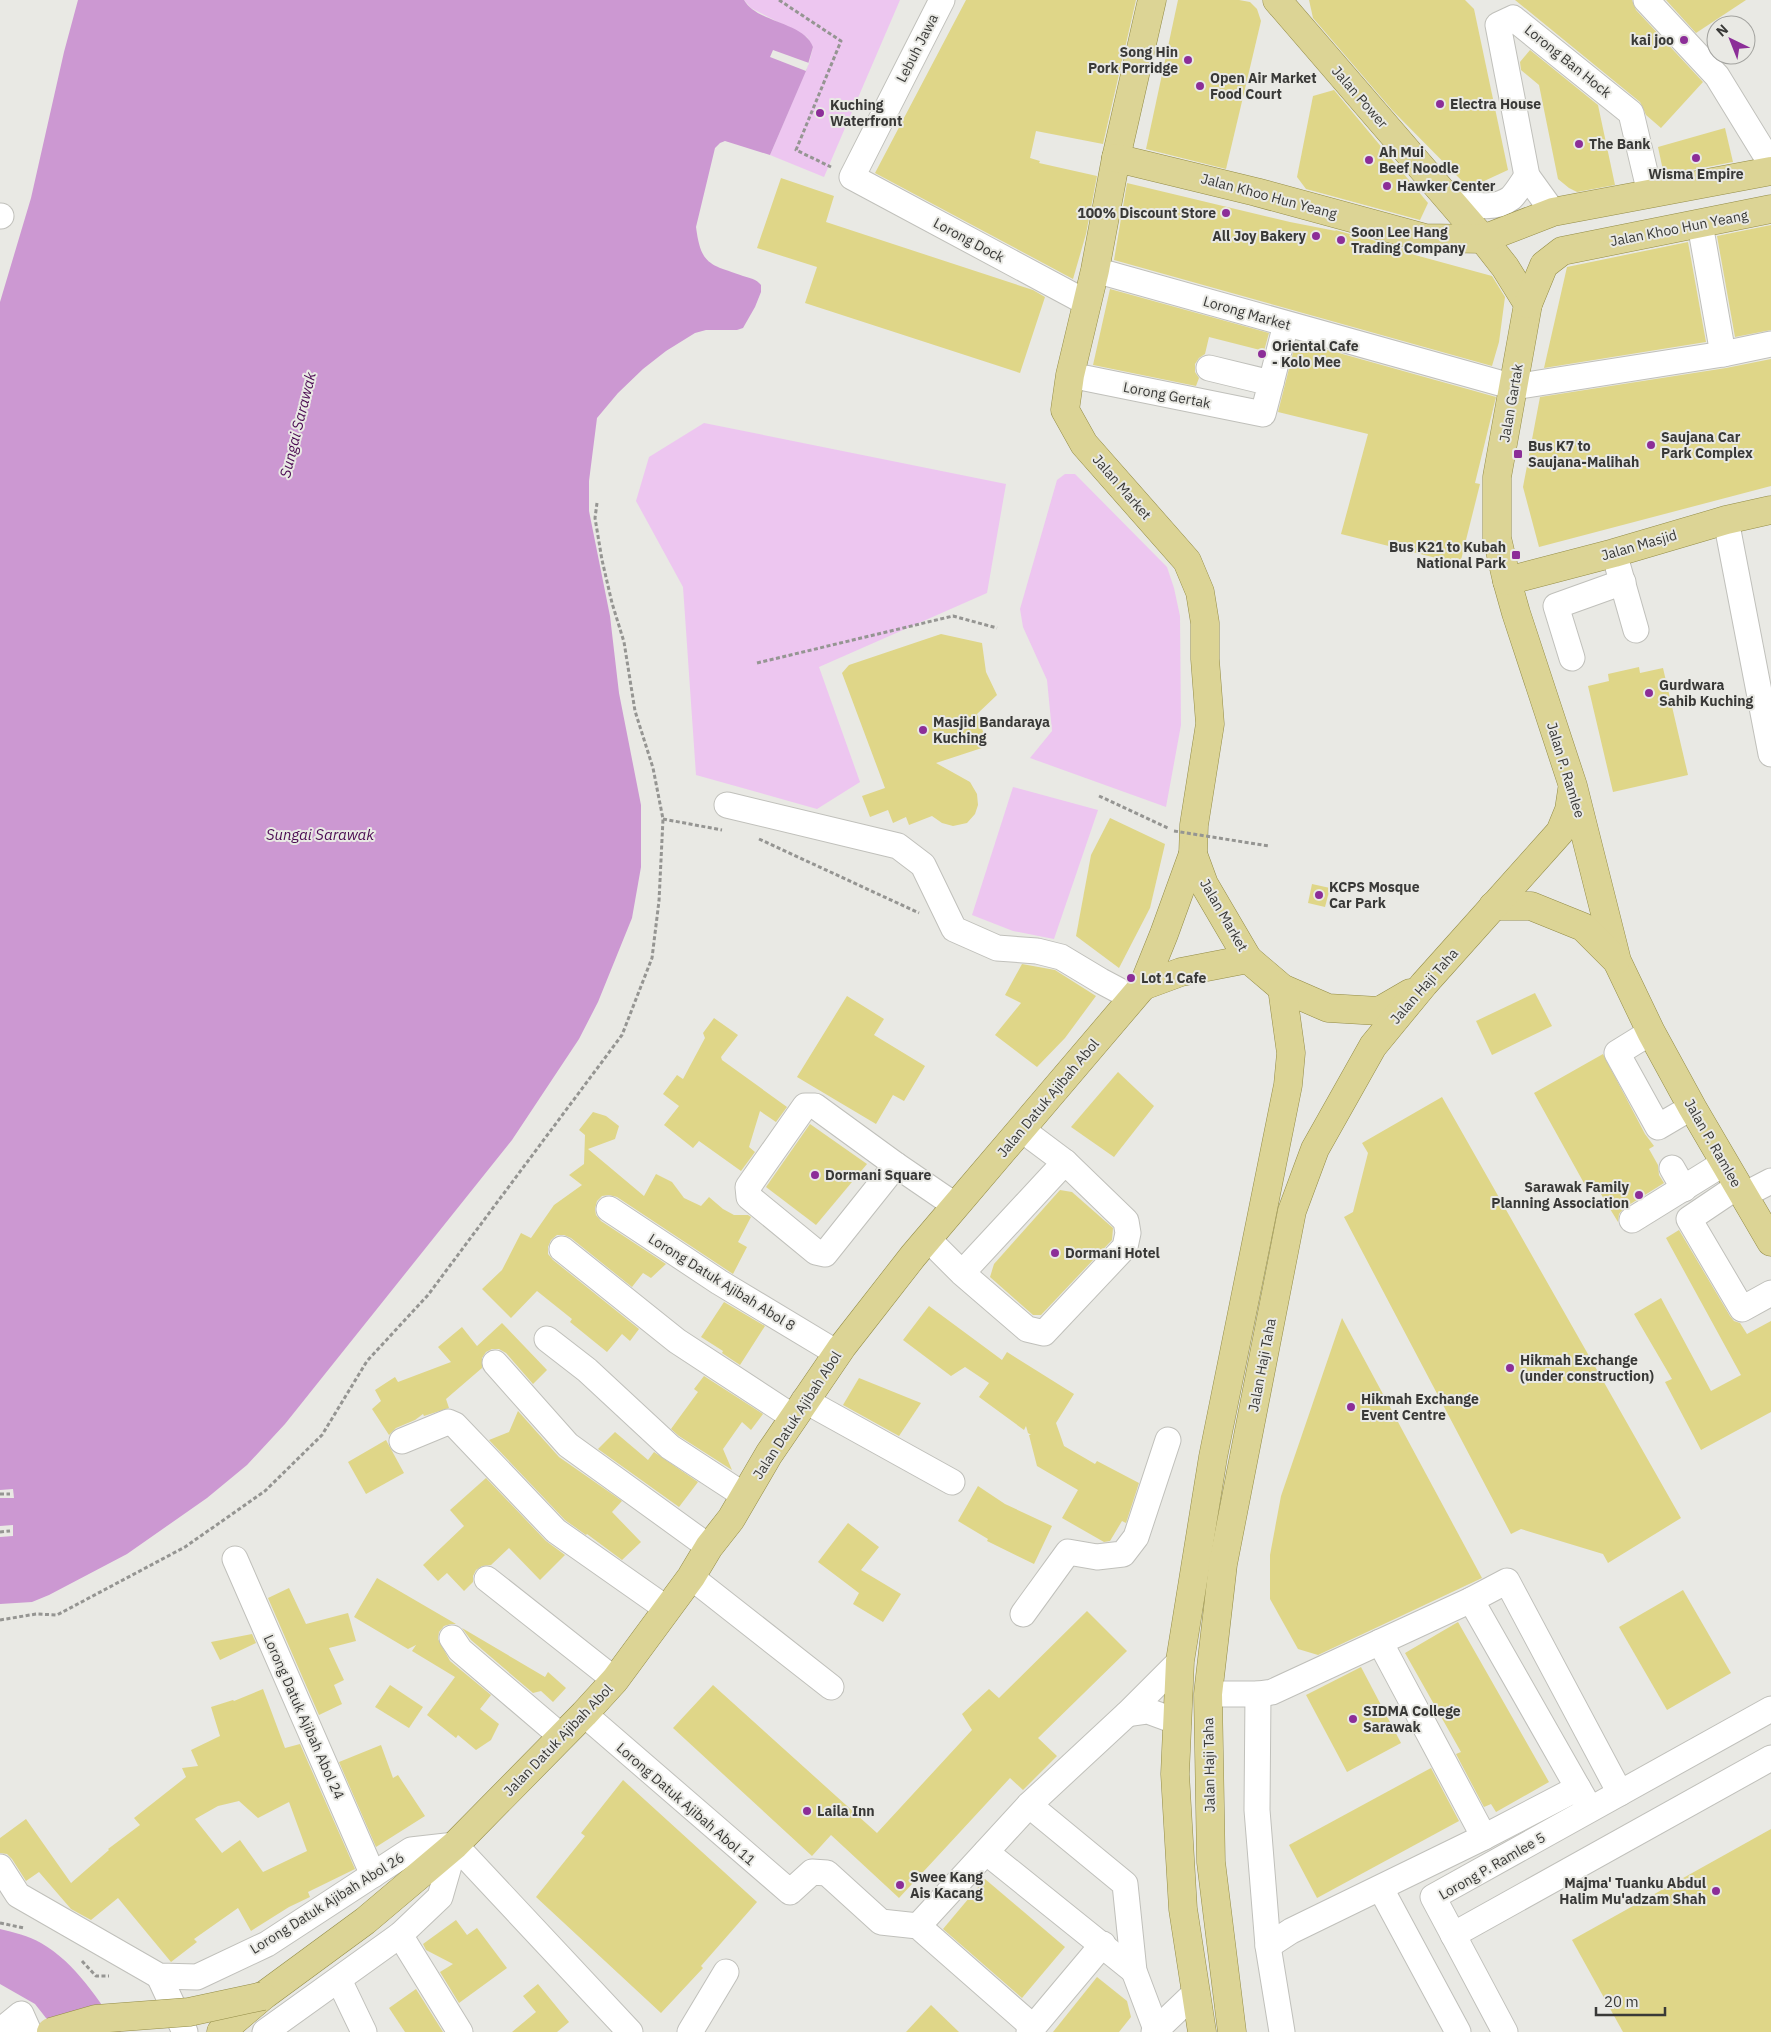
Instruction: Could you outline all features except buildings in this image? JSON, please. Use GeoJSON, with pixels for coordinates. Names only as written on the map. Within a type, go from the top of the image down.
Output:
{"type":"FeatureCollection","features":[{"type":"Feature","properties":{"kind":"main road","name":"Jalan Market"},"geometry":{"type":"LineString","coordinates":[[1152,0],[1116,158],[1095,270],[1070,375],[1065,410],[1084,444],[1188,561],[1200,592],[1205,623],[1205,659],[1210,724],[1194,824],[1193,854],[1204,884],[1248,959]]}},
{"type":"Feature","properties":{"kind":"main road","name":"Jalan Power"},"geometry":{"type":"LineString","coordinates":[[1276,0],[1483,240]]}},
{"type":"Feature","properties":{"kind":"main road","name":"Jalan Khoo Hun Yeang"},"geometry":{"type":"LineString","coordinates":[[1116,158],[1256,192],[1425,238],[1483,240],[1553,212],[1771,171]]}},
{"type":"Feature","properties":{"kind":"main road"},"geometry":{"type":"LineString","coordinates":[[1425,238],[1440,230],[1447,219],[1447,197]]}},
{"type":"Feature","properties":{"kind":"main road","name":"Jalan Khoo Hun Yeang"},"geometry":{"type":"LineString","coordinates":[[1528,304],[1544,265],[1562,252],[1771,209]]}},
{"type":"Feature","properties":{"kind":"main road"},"geometry":{"type":"LineString","coordinates":[[1483,240],[1505,267],[1528,304]]}},
{"type":"Feature","properties":{"kind":"main road","name":"Jalan Gartak"},"geometry":{"type":"LineString","coordinates":[[1507,581],[1498,538],[1497,476],[1528,304]]}},
{"type":"Feature","properties":{"kind":"main road","name":"Jalan Masjid"},"geometry":{"type":"LineString","coordinates":[[1507,581],[1614,553],[1726,520],[1771,510]]}},
{"type":"Feature","properties":{"kind":"main road","name":"Jalan P. Ramlee"},"geometry":{"type":"LineString","coordinates":[[1507,581],[1573,786],[1618,961],[1651,1032],[1692,1107],[1771,1242]]}},
{"type":"Feature","properties":{"kind":"main road","name":"Jalan Haji Taha"},"geometry":{"type":"LineString","coordinates":[[1232,2032],[1211,1862],[1208,1694],[1223,1564],[1292,1211],[1315,1149],[1373,1046],[1424,984],[1560,832],[1569,810],[1573,786]]}},
{"type":"Feature","properties":{"kind":"main road","name":"Jalan Datuk Ajibah Abol"},"geometry":{"type":"LineString","coordinates":[[221,2032],[263,1996],[365,1920],[455,1845],[562,1737],[615,1680],[691,1577],[709,1547],[732,1519],[799,1408],[837,1353],[928,1239],[1138,992],[1164,934],[1193,854]]}},
{"type":"Feature","properties":{"kind":"main road","name":"Jalan P. Ramlee"},"geometry":{"type":"LineString","coordinates":[[1493,906],[1531,906],[1583,926],[1618,961]]}},
{"type":"Feature","properties":{"kind":"main road"},"geometry":{"type":"LineString","coordinates":[[1248,959],[1282,988],[1328,1008],[1380,1011],[1424,984]]}},
{"type":"Feature","properties":{"kind":"main road","name":"Jalan Datuk Ajibah Abol"},"geometry":{"type":"LineString","coordinates":[[1138,992],[1181,972],[1248,959]]}},
{"type":"Feature","properties":{"kind":"main road"},"geometry":{"type":"LineString","coordinates":[[1202,2032],[1183,1909],[1175,1774],[1180,1661],[1213,1458],[1288,1085],[1291,1053],[1282,988]]}},
{"type":"Feature","properties":{"kind":"main road"},"geometry":{"type":"LineString","coordinates":[[51,2032],[96,2019],[189,2012],[263,1996]]}},
{"type":"Feature","properties":{"kind":"street","name":"Lebuh Jawa"},"geometry":{"type":"LineString","coordinates":[[852,177],[942,0]]}},
{"type":"Feature","properties":{"kind":"street"},"geometry":{"type":"LineString","coordinates":[[1646,0],[1717,76],[1771,164]]}},
{"type":"Feature","properties":{"kind":"street","name":"Lorong Ban Hock"},"geometry":{"type":"LineString","coordinates":[[1553,212],[1528,176],[1498,25],[1514,18],[1631,113],[1650,194]]}},
{"type":"Feature","properties":{"kind":"street"},"geometry":{"type":"LineString","coordinates":[[1447,197],[1470,205],[1502,203],[1512,197],[1528,176]]}},
{"type":"Feature","properties":{"kind":"street","name":"Lorong Dock"},"geometry":{"type":"LineString","coordinates":[[852,177],[1086,303]]}},
{"type":"Feature","properties":{"kind":"street"},"geometry":{"type":"LineString","coordinates":[[1700,224],[1723,354]]}},
{"type":"Feature","properties":{"kind":"street","name":"Lorong Market"},"geometry":{"type":"LineString","coordinates":[[1095,270],[1514,387]]}},
{"type":"Feature","properties":{"kind":"street"},"geometry":{"type":"LineString","coordinates":[[1209,368],[1271,383],[1286,324]]}},
{"type":"Feature","properties":{"kind":"street"},"geometry":{"type":"LineString","coordinates":[[1514,387],[1723,354],[1771,344]]}},
{"type":"Feature","properties":{"kind":"street","name":"Lorong Gertak"},"geometry":{"type":"LineString","coordinates":[[1070,375],[1263,414],[1271,383]]}},
{"type":"Feature","properties":{"kind":"street"},"geometry":{"type":"LineString","coordinates":[[1726,520],[1771,754]]}},
{"type":"Feature","properties":{"kind":"street"},"geometry":{"type":"LineString","coordinates":[[1614,553],[1636,630]]}},
{"type":"Feature","properties":{"kind":"street"},"geometry":{"type":"LineString","coordinates":[[1572,658],[1556,606],[1623,582]]}},
{"type":"Feature","properties":{"kind":"street"},"geometry":{"type":"LineString","coordinates":[[727,805],[898,846],[923,865],[954,929],[997,948],[1037,950],[1061,957],[1101,982],[1138,992]]}},
{"type":"Feature","properties":{"kind":"street"},"geometry":{"type":"LineString","coordinates":[[1651,1032],[1617,1053],[1621,1061],[1658,1128],[1692,1107]]}},
{"type":"Feature","properties":{"kind":"street"},"geometry":{"type":"LineString","coordinates":[[896,1165],[825,1254],[816,1252],[749,1198],[748,1187],[805,1106],[815,1106],[956,1206]]}},
{"type":"Feature","properties":{"kind":"street"},"geometry":{"type":"LineString","coordinates":[[928,1239],[962,1273],[1028,1330],[1044,1333],[1125,1247],[1128,1233],[1126,1221],[1066,1162],[1021,1129]]}},
{"type":"Feature","properties":{"kind":"street"},"geometry":{"type":"LineString","coordinates":[[962,1273],[1066,1162]]}},
{"type":"Feature","properties":{"kind":"street"},"geometry":{"type":"LineString","coordinates":[[1632,1220],[1678,1178],[1724,1163]]}},
{"type":"Feature","properties":{"kind":"street"},"geometry":{"type":"LineString","coordinates":[[1771,1181],[1741,1191],[1689,1219],[1742,1309],[1771,1293]]}},
{"type":"Feature","properties":{"kind":"street","name":"Lorong Datuk Ajibah Abol 8"},"geometry":{"type":"LineString","coordinates":[[609,1209],[719,1282],[837,1353]]}},
{"type":"Feature","properties":{"kind":"street"},"geometry":{"type":"LineString","coordinates":[[562,1249],[677,1341],[799,1408],[952,1482]]}},
{"type":"Feature","properties":{"kind":"street"},"geometry":{"type":"LineString","coordinates":[[547,1338],[587,1370],[670,1447],[745,1496]]}},
{"type":"Feature","properties":{"kind":"street"},"geometry":{"type":"LineString","coordinates":[[494,1363],[568,1445],[709,1547]]}},
{"type":"Feature","properties":{"kind":"street"},"geometry":{"type":"LineString","coordinates":[[402,1441],[448,1422],[455,1425],[556,1531],[667,1610]]}},
{"type":"Feature","properties":{"kind":"street"},"geometry":{"type":"LineString","coordinates":[[1023,1614],[1068,1552],[1097,1557],[1123,1554],[1136,1537],[1168,1440]]}},
{"type":"Feature","properties":{"kind":"street","name":"Lorong Datuk Ajibah Abol 24"},"geometry":{"type":"LineString","coordinates":[[235,1559],[373,1875]]}},
{"type":"Feature","properties":{"kind":"street"},"geometry":{"type":"LineString","coordinates":[[691,1577],[831,1687]]}},
{"type":"Feature","properties":{"kind":"street"},"geometry":{"type":"LineString","coordinates":[[486,1579],[615,1680]]}},
{"type":"Feature","properties":{"kind":"street"},"geometry":{"type":"LineString","coordinates":[[1208,1694],[1258,1694],[1272,1692],[1471,1600],[1507,1581],[1620,1793]]}},
{"type":"Feature","properties":{"kind":"street"},"geometry":{"type":"LineString","coordinates":[[1471,1600],[1591,1810]]}},
{"type":"Feature","properties":{"kind":"street"},"geometry":{"type":"LineString","coordinates":[[452,1638],[460,1650],[562,1737]]}},
{"type":"Feature","properties":{"kind":"street"},"geometry":{"type":"LineString","coordinates":[[1380,1642],[1484,1837]]}},
{"type":"Feature","properties":{"kind":"street"},"geometry":{"type":"LineString","coordinates":[[1103,1944],[1031,2030],[918,1926],[1029,1805],[1127,1714],[1180,1661]]}},
{"type":"Feature","properties":{"kind":"street"},"geometry":{"type":"LineString","coordinates":[[1258,1694],[1258,1810],[1268,1946],[1282,2032]]}},
{"type":"Feature","properties":{"kind":"street","name":"Lorong P. Ramlee 5"},"geometry":{"type":"LineString","coordinates":[[1453,1934],[1434,1897],[1771,1710]]}},
{"type":"Feature","properties":{"kind":"street"},"geometry":{"type":"LineString","coordinates":[[1127,1714],[1148,1711],[1178,1722]]}},
{"type":"Feature","properties":{"kind":"street","name":"Lorong Datuk Ajibah Abol 11"},"geometry":{"type":"LineString","coordinates":[[584,1714],[790,1892],[812,1872],[827,1872],[882,1922],[918,1926]]}},
{"type":"Feature","properties":{"kind":"street"},"geometry":{"type":"LineString","coordinates":[[1505,2032],[1453,1934],[1771,1758]]}},
{"type":"Feature","properties":{"kind":"street"},"geometry":{"type":"LineString","coordinates":[[1268,1946],[1292,1931],[1381,1889],[1578,1788]]}},
{"type":"Feature","properties":{"kind":"street"},"geometry":{"type":"LineString","coordinates":[[1029,1805],[1125,1884],[1134,1971],[1155,2031],[1196,1992]]}},
{"type":"Feature","properties":{"kind":"street"},"geometry":{"type":"LineString","coordinates":[[455,1845],[630,2032]]}},
{"type":"Feature","properties":{"kind":"street"},"geometry":{"type":"LineString","coordinates":[[266,2032],[400,1935],[440,1898],[455,1845]]}},
{"type":"Feature","properties":{"kind":"street","name":"Lorong Datuk Ajibah Abol 26"},"geometry":{"type":"LineString","coordinates":[[0,1867],[18,1895],[159,1976],[197,1977],[267,1944],[411,1850],[455,1845]]}},
{"type":"Feature","properties":{"kind":"street"},"geometry":{"type":"LineString","coordinates":[[986,1852],[1103,1944],[1134,1971]]}},
{"type":"Feature","properties":{"kind":"street"},"geometry":{"type":"LineString","coordinates":[[1381,1889],[1458,2032]]}},
{"type":"Feature","properties":{"kind":"street"},"geometry":{"type":"LineString","coordinates":[[400,1935],[460,2032]]}},
{"type":"Feature","properties":{"kind":"street"},"geometry":{"type":"LineString","coordinates":[[690,2032],[726,1972]]}},
{"type":"Feature","properties":{"kind":"street"},"geometry":{"type":"LineString","coordinates":[[159,1976],[185,2032]]}},
{"type":"Feature","properties":{"kind":"street"},"geometry":{"type":"LineString","coordinates":[[339,1980],[364,2032]]}},
{"type":"Feature","properties":{"kind":"street"},"geometry":{"type":"LineString","coordinates":[[0,2031],[21,2014],[29,2032]]}},
{"type":"Feature","properties":{"kind":"path"},"geometry":{"type":"LineString","coordinates":[[779,0],[841,40],[796,150],[852,177]]}},
{"type":"Feature","properties":{"kind":"path"},"geometry":{"type":"LineString","coordinates":[[0,1620],[36,1614],[57,1615],[185,1547],[265,1491],[322,1435],[367,1362],[428,1295],[622,1035],[652,958],[659,901],[663,819],[653,768],[635,711],[624,642],[604,569],[595,518],[597,502]]}},
{"type":"Feature","properties":{"kind":"path"},"geometry":{"type":"LineString","coordinates":[[757,663],[953,616],[997,628]]}},
{"type":"Feature","properties":{"kind":"path"},"geometry":{"type":"LineString","coordinates":[[1099,796],[1174,831],[1269,846]]}},
{"type":"Feature","properties":{"kind":"path"},"geometry":{"type":"LineString","coordinates":[[663,819],[725,831]]}},
{"type":"Feature","properties":{"kind":"path"},"geometry":{"type":"LineString","coordinates":[[752,836],[954,929]]}},
{"type":"Feature","properties":{"kind":"path"},"geometry":{"type":"LineString","coordinates":[[0,1494],[10,1494]]}},
{"type":"Feature","properties":{"kind":"path"},"geometry":{"type":"LineString","coordinates":[[0,1532],[10,1531]]}},
{"type":"Feature","properties":{"kind":"shaded area","name":"Kuching Waterfront"},"geometry":{"type":"Polygon","coordinates":[[[744,0],[900,0],[824,177],[770,155],[809,63],[813,47],[807,37],[751,8],[744,0]]]}},
{"type":"Feature","properties":{"kind":"shaded area"},"geometry":{"type":"Polygon","coordinates":[[[704,423],[1006,484],[987,593],[819,667],[860,782],[817,809],[696,775],[683,587],[636,501],[649,457],[704,423]]]}},
{"type":"Feature","properties":{"kind":"shaded area"},"geometry":{"type":"Polygon","coordinates":[[[1065,474],[1075,474],[1167,567],[1174,588],[1180,616],[1181,725],[1166,807],[1030,758],[1052,731],[1047,680],[1023,627],[1020,609],[1057,480],[1065,474]]]}},
{"type":"Feature","properties":{"kind":"shaded area"},"geometry":{"type":"Polygon","coordinates":[[[1013,787],[1098,810],[1054,939],[1013,931],[972,915],[1013,787]]]}},
{"type":"Feature","properties":{"kind":"water","name":"Sungai Sarawak"},"geometry":{"type":"Polygon","coordinates":[[[78,0],[744,0],[750,8],[759,14],[800,32],[813,47],[806,71],[770,155],[725,141],[715,148],[696,227],[698,240],[704,256],[709,262],[722,269],[753,279],[761,285],[761,292],[755,307],[743,328],[737,330],[706,330],[695,333],[666,351],[643,369],[618,393],[597,418],[589,481],[589,511],[610,616],[619,693],[641,805],[641,867],[632,918],[598,1002],[579,1039],[512,1140],[285,1424],[247,1465],[207,1498],[127,1554],[32,1602],[0,1604],[0,302],[31,198],[64,52],[78,0]]]}},
{"type":"Feature","properties":{"kind":"water"},"geometry":{"type":"Polygon","coordinates":[[[0,1929],[21,1934],[54,1951],[76,1972],[121,2032],[57,2032],[35,2004],[0,1984],[0,1929]]]}},
{"type":"Feature","properties":{"kind":"pier"},"geometry":{"type":"Polygon","coordinates":[[[773,50],[809,63],[806,71],[770,57],[773,50]]]}},
{"type":"Feature","properties":{"kind":"pier"},"geometry":{"type":"Polygon","coordinates":[[[13,1489],[14,1498],[0,1498],[0,1490],[13,1489]]]}},
{"type":"Feature","properties":{"kind":"pier"},"geometry":{"type":"Polygon","coordinates":[[[13,1525],[13,1536],[0,1537],[0,1526],[13,1525]]]}},
{"type":"Feature","properties":{"kind":"place","name":"kai joo"},"geometry":{"type":"Point","coordinates":[1684,40]}},
{"type":"Feature","properties":{"kind":"place","name":"Song Hin Pork Porridge"},"geometry":{"type":"Point","coordinates":[1188,60]}},
{"type":"Feature","properties":{"kind":"place","name":"Open Air Market Food Court"},"geometry":{"type":"Point","coordinates":[1200,86]}},
{"type":"Feature","properties":{"kind":"place","name":"Electra House"},"geometry":{"type":"Point","coordinates":[1440,104]}},
{"type":"Feature","properties":{"kind":"place","name":"Kuching Waterfront"},"geometry":{"type":"Point","coordinates":[820,113]}},
{"type":"Feature","properties":{"kind":"place","name":"The Bank"},"geometry":{"type":"Point","coordinates":[1579,144]}},
{"type":"Feature","properties":{"kind":"place","name":"Wisma Empire"},"geometry":{"type":"Point","coordinates":[1696,158]}},
{"type":"Feature","properties":{"kind":"place","name":"Ah Mui Beef Noodle"},"geometry":{"type":"Point","coordinates":[1369,160]}},
{"type":"Feature","properties":{"kind":"place","name":"Hawker Center"},"geometry":{"type":"Point","coordinates":[1387,186]}},
{"type":"Feature","properties":{"kind":"place","name":"100% Discount Store"},"geometry":{"type":"Point","coordinates":[1226,213]}},
{"type":"Feature","properties":{"kind":"place","name":"All Joy Bakery"},"geometry":{"type":"Point","coordinates":[1316,236]}},
{"type":"Feature","properties":{"kind":"place","name":"Soon Lee Hang Trading Company"},"geometry":{"type":"Point","coordinates":[1341,240]}},
{"type":"Feature","properties":{"kind":"place","name":"Oriental Cafe - Kolo Mee"},"geometry":{"type":"Point","coordinates":[1262,354]}},
{"type":"Feature","properties":{"kind":"place","name":"Saujana Car Park Complex"},"geometry":{"type":"Point","coordinates":[1651,445]}},
{"type":"Feature","properties":{"kind":"place","name":"Bus K7 to Saujana-Malihah"},"geometry":{"type":"Point","coordinates":[1518,454]}},
{"type":"Feature","properties":{"kind":"place","name":"Bus K21 to Kubah National Park"},"geometry":{"type":"Point","coordinates":[1516,555]}},
{"type":"Feature","properties":{"kind":"place","name":"Gurdwara Sahib Kuching"},"geometry":{"type":"Point","coordinates":[1649,693]}},
{"type":"Feature","properties":{"kind":"place","name":"Masjid Bandaraya Kuching"},"geometry":{"type":"Point","coordinates":[923,730]}},
{"type":"Feature","properties":{"kind":"place","name":"KCPS Mosque Car Park"},"geometry":{"type":"Point","coordinates":[1319,895]}},
{"type":"Feature","properties":{"kind":"place","name":"Lot 1 Cafe"},"geometry":{"type":"Point","coordinates":[1131,978]}},
{"type":"Feature","properties":{"kind":"place","name":"Dormani Square"},"geometry":{"type":"Point","coordinates":[815,1175]}},
{"type":"Feature","properties":{"kind":"place","name":"Sarawak Family Planning Association"},"geometry":{"type":"Point","coordinates":[1639,1195]}},
{"type":"Feature","properties":{"kind":"place","name":"Dormani Hotel"},"geometry":{"type":"Point","coordinates":[1055,1253]}},
{"type":"Feature","properties":{"kind":"place","name":"Hikmah Exchange (under construction)"},"geometry":{"type":"Point","coordinates":[1510,1368]}},
{"type":"Feature","properties":{"kind":"place","name":"Hikmah Exchange Event Centre"},"geometry":{"type":"Point","coordinates":[1351,1407]}},
{"type":"Feature","properties":{"kind":"place","name":"SIDMA College Sarawak"},"geometry":{"type":"Point","coordinates":[1353,1719]}},
{"type":"Feature","properties":{"kind":"place","name":"Laila Inn"},"geometry":{"type":"Point","coordinates":[807,1811]}},
{"type":"Feature","properties":{"kind":"place","name":"Swee Kang Ais Kacang"},"geometry":{"type":"Point","coordinates":[900,1885]}},
{"type":"Feature","properties":{"kind":"place","name":"Majma' Tuanku Abdul Halim Mu'adzam Shah"},"geometry":{"type":"Point","coordinates":[1716,1891]}}]}
